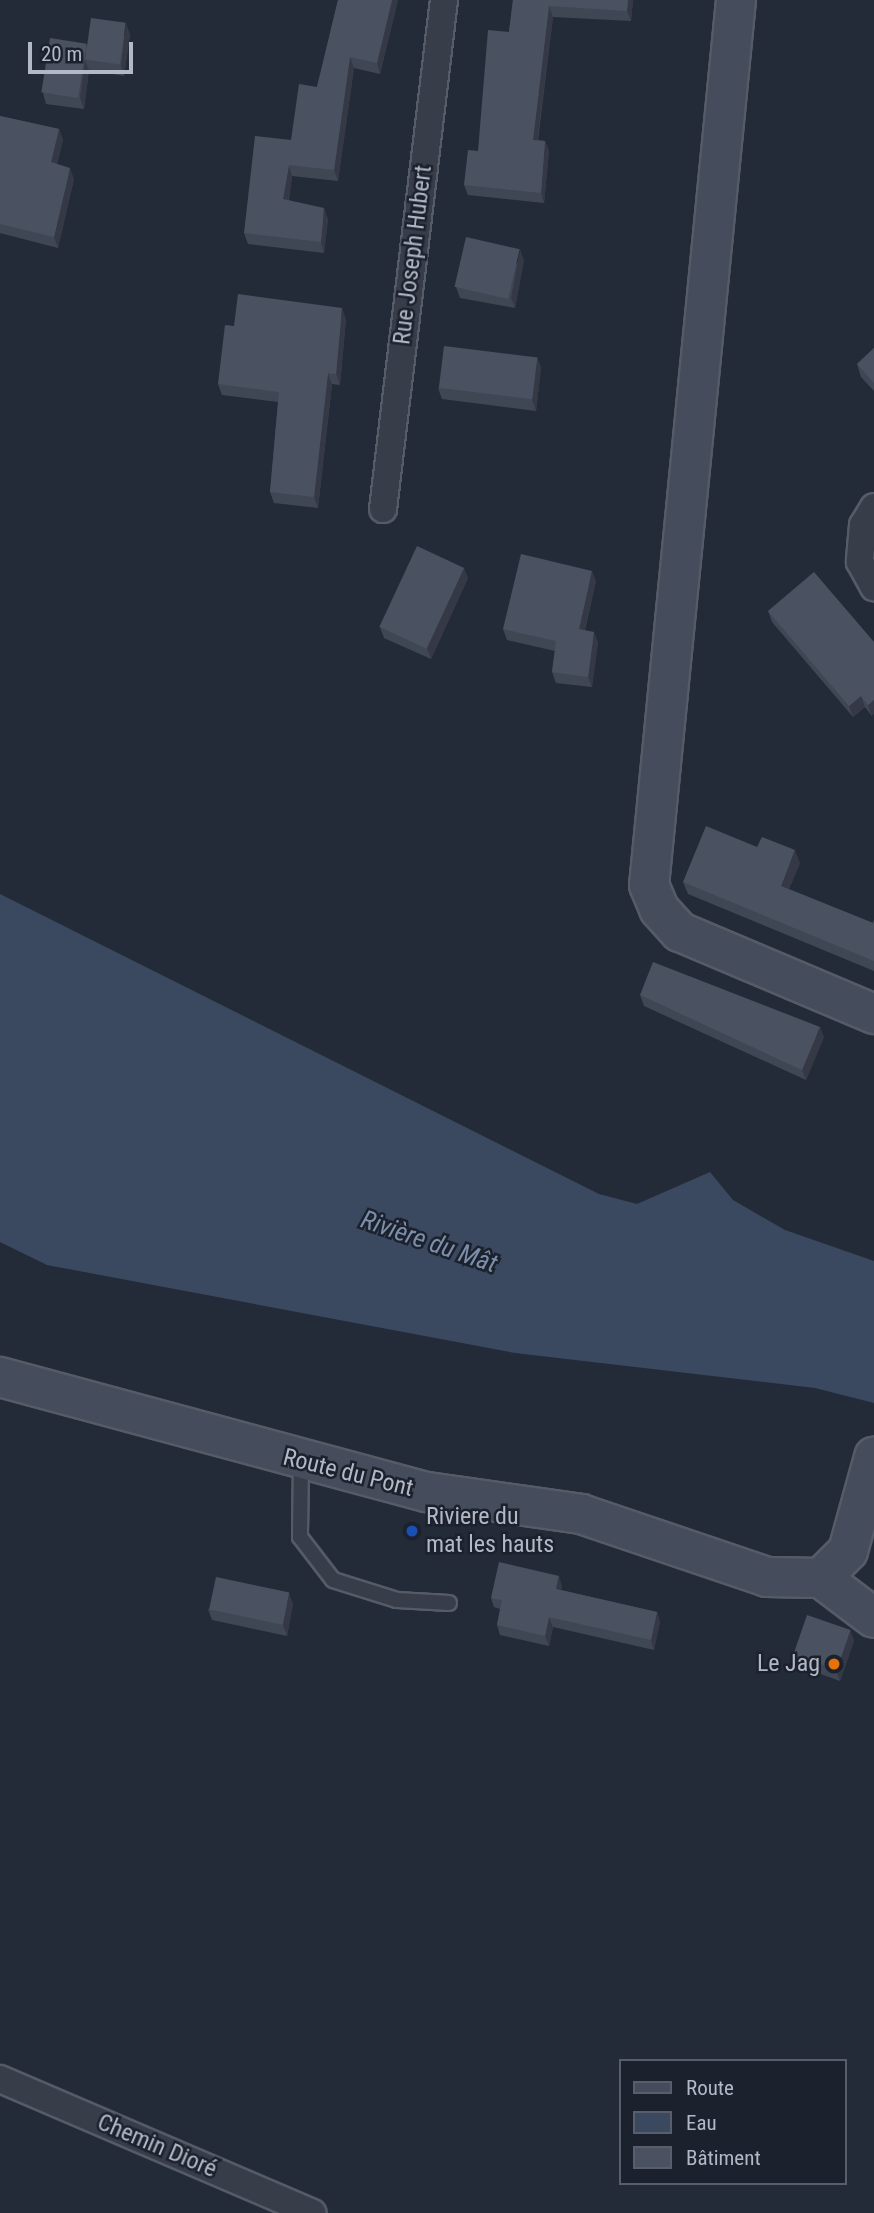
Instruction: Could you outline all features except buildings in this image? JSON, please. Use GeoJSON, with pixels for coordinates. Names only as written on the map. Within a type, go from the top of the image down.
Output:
{"type":"FeatureCollection","features":[{"type":"Feature","properties":{"kind":"main road"},"geometry":{"type":"LineString","coordinates":[[736,0],[649,885],[659,909],[680,932],[874,1014]]}},
{"type":"Feature","properties":{"kind":"main road","name":"Route du Pont"},"geometry":{"type":"LineString","coordinates":[[0,1377],[301,1462],[427,1492],[582,1514],[767,1577],[821,1578]]}},
{"type":"Feature","properties":{"kind":"main road"},"geometry":{"type":"LineString","coordinates":[[874,1457],[848,1551],[821,1578],[874,1618]]}},
{"type":"Feature","properties":{"kind":"street","name":"Rue Joseph Hubert"},"geometry":{"type":"LineString","coordinates":[[383,509],[444,0]]}},
{"type":"Feature","properties":{"kind":"street"},"geometry":{"type":"LineString","coordinates":[[874,507],[863,525],[860,562],[874,587]]}},
{"type":"Feature","properties":{"kind":"street","name":"Chemin Dioré"},"geometry":{"type":"LineString","coordinates":[[0,2079],[313,2213]]}},
{"type":"Feature","properties":{"kind":"lane"},"geometry":{"type":"LineString","coordinates":[[301,1462],[300,1537],[333,1580],[397,1600],[449,1603]]}},
{"type":"Feature","properties":{"kind":"water","name":"Rivière du Mât"},"geometry":{"type":"Polygon","coordinates":[[[0,894],[599,1194],[637,1204],[710,1172],[733,1200],[785,1230],[874,1261],[874,1403],[815,1388],[515,1353],[47,1265],[0,1242],[0,894]]]}},
{"type":"Feature","properties":{"kind":"place","name":"Riviere du mat les hauts"},"geometry":{"type":"Point","coordinates":[412,1531]}},
{"type":"Feature","properties":{"kind":"place","name":"Le Jag"},"geometry":{"type":"Point","coordinates":[834,1664]}}]}
